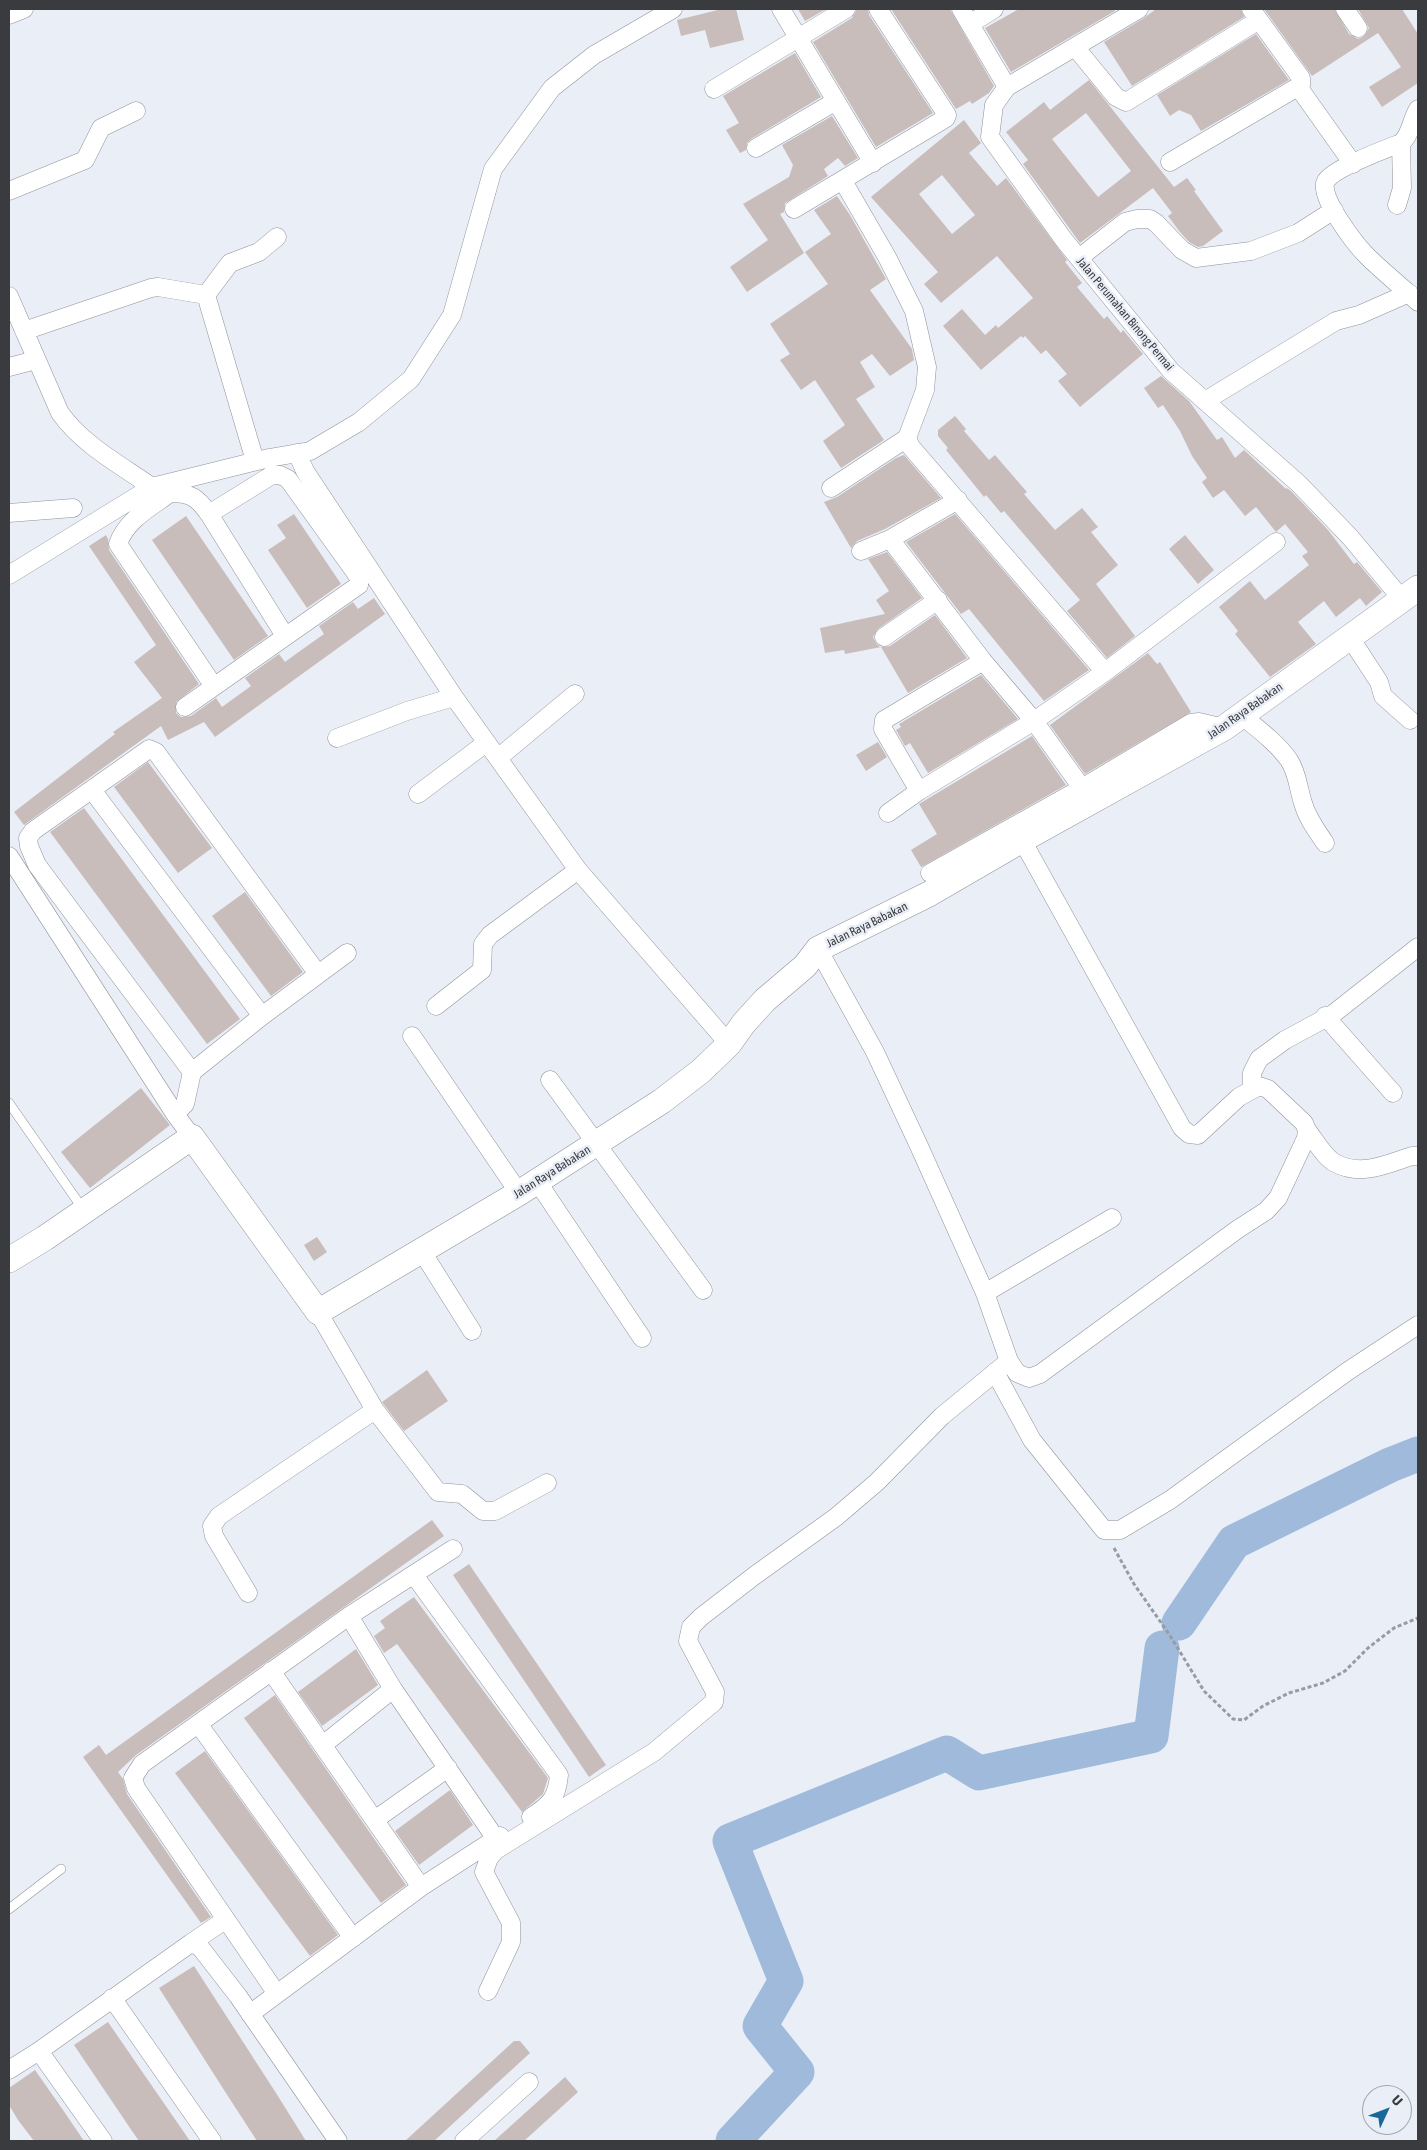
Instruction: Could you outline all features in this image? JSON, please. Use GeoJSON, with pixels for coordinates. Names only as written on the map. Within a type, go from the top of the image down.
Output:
{"type":"FeatureCollection","features":[{"type":"Feature","properties":{"kind":"street"},"geometry":{"type":"LineString","coordinates":[[9,14],[24,9]]}},
{"type":"Feature","properties":{"kind":"street"},"geometry":{"type":"LineString","coordinates":[[9,575],[152,487],[310,451],[359,422],[411,379],[452,315],[493,169],[552,88],[594,55],[673,9]]}},
{"type":"Feature","properties":{"kind":"street"},"geometry":{"type":"LineString","coordinates":[[781,9],[873,163]]}},
{"type":"Feature","properties":{"kind":"street"},"geometry":{"type":"LineString","coordinates":[[714,90],[846,9]]}},
{"type":"Feature","properties":{"kind":"street"},"geometry":{"type":"LineString","coordinates":[[794,209],[944,121],[947,115],[878,9]]}},
{"type":"Feature","properties":{"kind":"street"},"geometry":{"type":"LineString","coordinates":[[961,9],[1007,88]]}},
{"type":"Feature","properties":{"kind":"street"},"geometry":{"type":"LineString","coordinates":[[970,24],[994,9]]}},
{"type":"Feature","properties":{"kind":"street"},"geometry":{"type":"LineString","coordinates":[[1345,9],[1358,28]]}},
{"type":"Feature","properties":{"kind":"street","name":"Jalan Perumahan Binong Permai"},"geometry":{"type":"LineString","coordinates":[[1135,10],[1007,88],[994,105],[990,137],[1079,258],[1171,371],[1299,484],[1350,537],[1410,593]]}},
{"type":"Feature","properties":{"kind":"street"},"geometry":{"type":"LineString","coordinates":[[1075,47],[1116,96],[1126,102],[1255,14],[1301,78],[1299,88],[1353,164]]}},
{"type":"Feature","properties":{"kind":"street"},"geometry":{"type":"LineString","coordinates":[[1170,162],[1299,88]]}},
{"type":"Feature","properties":{"kind":"street"},"geometry":{"type":"LineString","coordinates":[[756,148],[836,101]]}},
{"type":"Feature","properties":{"kind":"street"},"geometry":{"type":"LineString","coordinates":[[1413,298],[1367,256],[1334,210],[1324,188],[1326,180],[1353,164],[1401,143],[1407,138],[1412,119],[1418,108]]}},
{"type":"Feature","properties":{"kind":"street"},"geometry":{"type":"LineString","coordinates":[[9,191],[85,160],[101,128],[136,111]]}},
{"type":"Feature","properties":{"kind":"street"},"geometry":{"type":"LineString","coordinates":[[1397,205],[1402,188],[1401,143]]}},
{"type":"Feature","properties":{"kind":"street"},"geometry":{"type":"LineString","coordinates":[[830,488],[907,438],[925,390],[927,367],[914,311],[887,257],[843,181]]}},
{"type":"Feature","properties":{"kind":"street"},"geometry":{"type":"LineString","coordinates":[[1079,258],[1125,222],[1136,219],[1150,219],[1156,222],[1182,250],[1196,258],[1251,251],[1298,233],[1334,210]]}},
{"type":"Feature","properties":{"kind":"street"},"geometry":{"type":"LineString","coordinates":[[206,295],[230,263],[259,252],[277,237]]}},
{"type":"Feature","properties":{"kind":"street"},"geometry":{"type":"LineString","coordinates":[[24,332],[151,288],[158,287],[206,295]]}},
{"type":"Feature","properties":{"kind":"street"},"geometry":{"type":"LineString","coordinates":[[206,295],[255,462]]}},
{"type":"Feature","properties":{"kind":"street"},"geometry":{"type":"LineString","coordinates":[[9,296],[60,413],[71,428],[86,442],[152,487]]}},
{"type":"Feature","properties":{"kind":"street"},"geometry":{"type":"LineString","coordinates":[[1204,400],[1336,321],[1413,298]]}},
{"type":"Feature","properties":{"kind":"street"},"geometry":{"type":"LineString","coordinates":[[9,367],[36,360]]}},
{"type":"Feature","properties":{"kind":"street"},"geometry":{"type":"LineString","coordinates":[[907,438],[911,447],[1105,672]]}},
{"type":"Feature","properties":{"kind":"street"},"geometry":{"type":"LineString","coordinates":[[280,475],[289,455]]}},
{"type":"Feature","properties":{"kind":"street"},"geometry":{"type":"LineString","coordinates":[[289,455],[305,471],[454,697],[578,870],[729,1044]]}},
{"type":"Feature","properties":{"kind":"street"},"geometry":{"type":"LineString","coordinates":[[185,707],[213,685],[359,585],[355,572],[288,479],[280,475],[272,475],[208,514]]}},
{"type":"Feature","properties":{"kind":"street"},"geometry":{"type":"LineString","coordinates":[[213,685],[118,544],[122,534],[130,524],[170,492],[191,494],[198,498],[285,636]]}},
{"type":"Feature","properties":{"kind":"street"},"geometry":{"type":"LineString","coordinates":[[861,551],[890,539],[958,500]]}},
{"type":"Feature","properties":{"kind":"street"},"geometry":{"type":"LineString","coordinates":[[9,512],[73,508]]}},
{"type":"Feature","properties":{"kind":"street"},"geometry":{"type":"LineString","coordinates":[[890,539],[983,661],[1034,721],[1082,788]]}},
{"type":"Feature","properties":{"kind":"street"},"geometry":{"type":"LineString","coordinates":[[888,813],[918,791],[1034,721],[1105,672],[1276,542]]}},
{"type":"Feature","properties":{"kind":"street","name":"Jalan Raya Babakan"},"geometry":{"type":"LineString","coordinates":[[318,1312],[528,1187],[662,1102],[701,1071],[729,1044],[744,1022],[765,1000],[805,966],[818,949],[929,894],[1232,722],[1410,593]]}},
{"type":"Feature","properties":{"kind":"street"},"geometry":{"type":"LineString","coordinates":[[884,638],[938,600]]}},
{"type":"Feature","properties":{"kind":"street"},"geometry":{"type":"LineString","coordinates":[[1349,636],[1379,682],[1383,696],[1410,720]]}},
{"type":"Feature","properties":{"kind":"street"},"geometry":{"type":"LineString","coordinates":[[918,791],[882,729],[882,723],[884,720],[983,661]]}},
{"type":"Feature","properties":{"kind":"street"},"geometry":{"type":"LineString","coordinates":[[498,758],[575,694]]}},
{"type":"Feature","properties":{"kind":"street"},"geometry":{"type":"LineString","coordinates":[[337,738],[407,711],[454,697]]}},
{"type":"Feature","properties":{"kind":"street"},"geometry":{"type":"LineString","coordinates":[[930,873],[1082,788],[1191,723],[1199,722],[1232,722],[1267,735],[1289,760],[1299,779],[1303,803],[1308,816],[1325,843]]}},
{"type":"Feature","properties":{"kind":"street"},"geometry":{"type":"LineString","coordinates":[[418,794],[486,742]]}},
{"type":"Feature","properties":{"kind":"street"},"geometry":{"type":"LineString","coordinates":[[192,1072],[37,866],[28,838],[33,831],[148,749],[156,752],[318,974]]}},
{"type":"Feature","properties":{"kind":"street"},"geometry":{"type":"LineString","coordinates":[[92,790],[262,1016]]}},
{"type":"Feature","properties":{"kind":"street"},"geometry":{"type":"LineString","coordinates":[[1022,840],[1182,1128],[1190,1134],[1198,1134],[1252,1088],[1260,1086],[1268,1088],[1304,1123],[1307,1130],[1334,1163],[1365,1171],[1412,1156],[1418,1156]]}},
{"type":"Feature","properties":{"kind":"street"},"geometry":{"type":"LineString","coordinates":[[9,856],[175,1114],[318,1312],[375,1410],[438,1492],[462,1494],[483,1511],[495,1511],[547,1483]]}},
{"type":"Feature","properties":{"kind":"street"},"geometry":{"type":"LineString","coordinates":[[436,1006],[482,970],[483,944],[490,935],[578,870]]}},
{"type":"Feature","properties":{"kind":"street"},"geometry":{"type":"LineString","coordinates":[[1252,1088],[1252,1073],[1260,1059],[1285,1040],[1325,1016],[1333,1014],[1418,947]]}},
{"type":"Feature","properties":{"kind":"street"},"geometry":{"type":"LineString","coordinates":[[818,949],[875,1052],[985,1293],[1010,1361],[1017,1373],[1029,1378],[1040,1374],[1238,1229],[1266,1211],[1278,1198],[1306,1138],[1307,1130]]}},
{"type":"Feature","properties":{"kind":"street"},"geometry":{"type":"LineString","coordinates":[[175,1114],[185,1104],[192,1072],[262,1016],[347,953]]}},
{"type":"Feature","properties":{"kind":"street"},"geometry":{"type":"LineString","coordinates":[[1325,1016],[1393,1093]]}},
{"type":"Feature","properties":{"kind":"street"},"geometry":{"type":"LineString","coordinates":[[412,1036],[642,1338]]}},
{"type":"Feature","properties":{"kind":"street"},"geometry":{"type":"LineString","coordinates":[[550,1080],[703,1290]]}},
{"type":"Feature","properties":{"kind":"street"},"geometry":{"type":"LineString","coordinates":[[9,1260],[192,1137]]}},
{"type":"Feature","properties":{"kind":"street"},"geometry":{"type":"LineString","coordinates":[[985,1293],[1112,1218]]}},
{"type":"Feature","properties":{"kind":"street"},"geometry":{"type":"LineString","coordinates":[[421,1250],[472,1331]]}},
{"type":"Feature","properties":{"kind":"street"},"geometry":{"type":"LineString","coordinates":[[995,1372],[1032,1440],[1104,1530],[1120,1530],[1170,1500],[1348,1371],[1418,1325]]}},
{"type":"Feature","properties":{"kind":"street"},"geometry":{"type":"LineString","coordinates":[[488,1991],[511,1942],[511,1923],[484,1872],[489,1858],[496,1850],[522,1832],[593,1792],[654,1752],[714,1702],[715,1692],[688,1641],[688,1633],[692,1627],[754,1576],[836,1517],[877,1482],[942,1416],[1010,1361]]}},
{"type":"Feature","properties":{"kind":"street"},"geometry":{"type":"LineString","coordinates":[[248,1592],[214,1536],[212,1526],[219,1516],[375,1410]]}},
{"type":"Feature","properties":{"kind":"street"},"geometry":{"type":"LineString","coordinates":[[277,1994],[136,1788],[133,1778],[142,1764],[199,1725],[271,1671],[349,1616],[453,1549]]}},
{"type":"Feature","properties":{"kind":"street"},"geometry":{"type":"LineString","coordinates":[[250,2014],[421,1887],[545,1808],[557,1792],[559,1775],[414,1575]]}},
{"type":"Feature","properties":{"kind":"street"},"geometry":{"type":"LineString","coordinates":[[349,1616],[393,1689],[496,1839]]}},
{"type":"Feature","properties":{"kind":"street"},"geometry":{"type":"LineString","coordinates":[[271,1671],[324,1744],[421,1887]]}},
{"type":"Feature","properties":{"kind":"street"},"geometry":{"type":"LineString","coordinates":[[324,1744],[393,1689]]}},
{"type":"Feature","properties":{"kind":"street"},"geometry":{"type":"LineString","coordinates":[[199,1725],[353,1938]]}},
{"type":"Feature","properties":{"kind":"street"},"geometry":{"type":"LineString","coordinates":[[376,1819],[448,1768]]}},
{"type":"Feature","properties":{"kind":"street"},"geometry":{"type":"LineString","coordinates":[[9,2070],[39,2052],[112,1998],[226,1920]]}},
{"type":"Feature","properties":{"kind":"street"},"geometry":{"type":"LineString","coordinates":[[191,1943],[200,1948],[250,2014],[338,2141]]}},
{"type":"Feature","properties":{"kind":"street"},"geometry":{"type":"LineString","coordinates":[[112,1998],[212,2141]]}},
{"type":"Feature","properties":{"kind":"street"},"geometry":{"type":"LineString","coordinates":[[39,2052],[103,2141]]}},
{"type":"Feature","properties":{"kind":"street"},"geometry":{"type":"LineString","coordinates":[[464,2141],[529,2082]]}},
{"type":"Feature","properties":{"kind":"lane"},"geometry":{"type":"LineString","coordinates":[[9,1103],[84,1211]]}},
{"type":"Feature","properties":{"kind":"lane"},"geometry":{"type":"LineString","coordinates":[[9,1909],[61,1869]]}},
{"type":"Feature","properties":{"kind":"path"},"geometry":{"type":"LineString","coordinates":[[1104,1530],[1134,1584],[1169,1634],[1204,1691],[1234,1719],[1244,1720],[1263,1706],[1289,1693],[1331,1679],[1345,1671],[1368,1648],[1394,1628],[1418,1618]]}},
{"type":"Feature","properties":{"kind":"building"},"geometry":{"type":"Polygon","coordinates":[[[722,9],[736,9],[744,40],[710,48],[705,30],[681,36],[677,20],[722,9]]]}},
{"type":"Feature","properties":{"kind":"building"},"geometry":{"type":"Polygon","coordinates":[[[798,9],[826,9],[805,21],[798,9]]]}},
{"type":"Feature","properties":{"kind":"building"},"geometry":{"type":"Polygon","coordinates":[[[857,9],[868,9],[869,15],[933,113],[876,147],[813,42],[852,18],[857,9]]]}},
{"type":"Feature","properties":{"kind":"building"},"geometry":{"type":"Polygon","coordinates":[[[891,9],[950,9],[994,86],[989,93],[972,104],[970,101],[956,109],[891,9]]]}},
{"type":"Feature","properties":{"kind":"building"},"geometry":{"type":"Polygon","coordinates":[[[1019,9],[1114,9],[1115,11],[1011,72],[985,28],[1019,9]]]}},
{"type":"Feature","properties":{"kind":"building"},"geometry":{"type":"Polygon","coordinates":[[[1156,9],[1241,9],[1244,17],[1132,86],[1104,42],[1156,9]]]}},
{"type":"Feature","properties":{"kind":"building"},"geometry":{"type":"Polygon","coordinates":[[[1264,9],[1335,9],[1349,34],[1358,39],[1364,36],[1369,28],[1358,9],[1402,9],[1418,34],[1418,83],[1382,107],[1369,87],[1401,67],[1378,33],[1312,76],[1264,9]]]}},
{"type":"Feature","properties":{"kind":"building"},"geometry":{"type":"Polygon","coordinates":[[[1256,34],[1289,80],[1201,131],[1191,115],[1179,110],[1170,116],[1157,95],[1256,34]]]}},
{"type":"Feature","properties":{"kind":"building"},"geometry":{"type":"Polygon","coordinates":[[[795,53],[821,97],[751,139],[747,143],[746,150],[740,153],[726,130],[739,123],[723,96],[795,53]]]}},
{"type":"Feature","properties":{"kind":"building"},"geometry":{"type":"Polygon","coordinates":[[[1089,80],[1174,187],[1187,178],[1196,190],[1194,191],[1223,231],[1203,246],[1198,247],[1189,242],[1168,216],[1172,213],[1153,188],[1080,243],[1023,164],[1028,160],[1006,132],[1044,102],[1050,110],[1089,80]],[[1086,113],[1052,139],[1098,197],[1131,171],[1086,113]]]}},
{"type":"Feature","properties":{"kind":"building"},"geometry":{"type":"Polygon","coordinates":[[[832,116],[858,158],[845,166],[838,158],[824,169],[828,176],[785,203],[784,212],[780,214],[804,253],[747,292],[730,267],[768,240],[743,204],[789,177],[793,165],[782,145],[832,116]]]}},
{"type":"Feature","properties":{"kind":"building"},"geometry":{"type":"Polygon","coordinates":[[[964,120],[981,143],[969,153],[997,186],[1006,178],[1082,283],[1077,287],[1104,319],[1107,316],[1121,333],[1123,330],[1143,354],[1080,407],[1058,381],[1067,374],[1046,350],[1041,354],[1025,336],[1023,338],[1021,336],[981,370],[943,326],[962,309],[985,335],[996,325],[998,328],[1033,298],[997,256],[941,303],[924,284],[938,272],[871,197],[964,120]],[[942,175],[919,194],[952,234],[975,215],[942,175]]]}},
{"type":"Feature","properties":{"kind":"building"},"geometry":{"type":"Polygon","coordinates":[[[837,196],[850,215],[886,279],[870,290],[912,349],[914,360],[890,376],[872,354],[860,362],[875,387],[856,399],[884,440],[841,468],[823,441],[845,425],[815,380],[801,390],[780,360],[790,354],[770,324],[828,284],[805,252],[831,234],[814,210],[837,196]]]}},
{"type":"Feature","properties":{"kind":"building"},"geometry":{"type":"Polygon","coordinates":[[[1161,376],[1189,401],[1217,440],[1222,437],[1235,458],[1244,450],[1286,489],[1292,492],[1328,530],[1354,564],[1357,562],[1382,592],[1366,606],[1360,598],[1336,617],[1324,601],[1298,622],[1316,644],[1270,677],[1235,634],[1238,631],[1219,607],[1250,581],[1265,600],[1309,565],[1302,556],[1308,552],[1285,524],[1276,532],[1256,507],[1245,516],[1224,490],[1213,498],[1202,482],[1207,478],[1192,456],[1180,431],[1163,405],[1158,408],[1144,388],[1161,376]]]}},
{"type":"Feature","properties":{"kind":"building"},"geometry":{"type":"Polygon","coordinates":[[[955,416],[966,429],[964,431],[989,460],[995,455],[1027,492],[1024,494],[1055,530],[1082,508],[1098,527],[1091,532],[1118,565],[1096,584],[1135,636],[1107,658],[1067,611],[1080,600],[1004,511],[1001,513],[986,495],[984,497],[946,450],[948,448],[938,436],[938,430],[955,416]]]}},
{"type":"Feature","properties":{"kind":"building"},"geometry":{"type":"Polygon","coordinates":[[[904,455],[941,498],[885,529],[857,541],[851,548],[824,502],[837,497],[896,458],[904,455]]]}},
{"type":"Feature","properties":{"kind":"building"},"geometry":{"type":"Polygon","coordinates":[[[294,514],[341,584],[307,608],[268,550],[286,538],[277,525],[294,514]]]}},
{"type":"Feature","properties":{"kind":"building"},"geometry":{"type":"Polygon","coordinates":[[[955,514],[1089,670],[1044,701],[969,609],[961,614],[906,542],[955,514]]]}},
{"type":"Feature","properties":{"kind":"building"},"geometry":{"type":"Polygon","coordinates":[[[186,516],[268,636],[234,660],[152,540],[186,516]]]}},
{"type":"Feature","properties":{"kind":"building"},"geometry":{"type":"Polygon","coordinates":[[[106,535],[109,550],[199,684],[176,702],[176,713],[181,717],[191,716],[216,698],[222,707],[251,686],[245,678],[279,654],[285,662],[324,634],[319,626],[353,602],[358,609],[374,598],[385,614],[215,737],[204,722],[168,740],[161,726],[24,825],[14,812],[115,734],[113,732],[162,698],[134,662],[156,645],[89,546],[106,535]]]}},
{"type":"Feature","properties":{"kind":"building"},"geometry":{"type":"Polygon","coordinates":[[[1185,535],[1214,570],[1198,584],[1169,549],[1185,535]]]}},
{"type":"Feature","properties":{"kind":"building"},"geometry":{"type":"Polygon","coordinates":[[[887,552],[922,598],[878,629],[873,637],[876,643],[880,647],[890,646],[935,615],[967,658],[908,693],[881,647],[845,654],[844,650],[825,653],[820,628],[885,614],[876,600],[889,591],[868,559],[887,552]]]}},
{"type":"Feature","properties":{"kind":"building"},"geometry":{"type":"Polygon","coordinates":[[[1148,653],[1157,664],[1160,662],[1191,712],[1085,774],[1050,725],[1148,653]]]}},
{"type":"Feature","properties":{"kind":"building"},"geometry":{"type":"Polygon","coordinates":[[[981,675],[1018,719],[928,773],[910,743],[905,746],[896,730],[901,727],[899,724],[981,675]]]}},
{"type":"Feature","properties":{"kind":"building"},"geometry":{"type":"Polygon","coordinates":[[[1032,736],[1066,785],[921,867],[911,850],[937,834],[919,804],[1032,736]]]}},
{"type":"Feature","properties":{"kind":"building"},"geometry":{"type":"Polygon","coordinates":[[[878,742],[887,757],[866,771],[856,755],[878,742]]]}},
{"type":"Feature","properties":{"kind":"building"},"geometry":{"type":"Polygon","coordinates":[[[148,762],[212,848],[178,873],[114,787],[148,762]]]}},
{"type":"Feature","properties":{"kind":"building"},"geometry":{"type":"Polygon","coordinates":[[[84,808],[240,1019],[207,1044],[50,832],[84,808]]]}},
{"type":"Feature","properties":{"kind":"building"},"geometry":{"type":"Polygon","coordinates":[[[245,892],[303,972],[271,996],[212,916],[245,892]]]}},
{"type":"Feature","properties":{"kind":"building"},"geometry":{"type":"Polygon","coordinates":[[[141,1088],[170,1125],[90,1188],[61,1152],[141,1088]]]}},
{"type":"Feature","properties":{"kind":"building"},"geometry":{"type":"Polygon","coordinates":[[[317,1237],[327,1252],[314,1261],[304,1245],[317,1237]]]}},
{"type":"Feature","properties":{"kind":"building"},"geometry":{"type":"Polygon","coordinates":[[[427,1370],[448,1401],[404,1431],[382,1402],[427,1370]]]}},
{"type":"Feature","properties":{"kind":"building"},"geometry":{"type":"Polygon","coordinates":[[[432,1520],[444,1536],[136,1755],[118,1772],[123,1779],[127,1794],[211,1917],[201,1923],[83,1757],[99,1745],[106,1755],[432,1520]]]}},
{"type":"Feature","properties":{"kind":"building"},"geometry":{"type":"Polygon","coordinates":[[[469,1564],[606,1765],[589,1777],[453,1575],[469,1564]]]}},
{"type":"Feature","properties":{"kind":"building"},"geometry":{"type":"Polygon","coordinates":[[[414,1597],[548,1778],[543,1794],[522,1812],[397,1644],[384,1653],[374,1636],[385,1628],[380,1621],[414,1597]]]}},
{"type":"Feature","properties":{"kind":"building"},"geometry":{"type":"Polygon","coordinates":[[[356,1649],[378,1685],[322,1726],[298,1692],[356,1649]]]}},
{"type":"Feature","properties":{"kind":"building"},"geometry":{"type":"Polygon","coordinates":[[[275,1695],[406,1885],[381,1903],[244,1718],[275,1695]]]}},
{"type":"Feature","properties":{"kind":"building"},"geometry":{"type":"Polygon","coordinates":[[[205,1751],[338,1935],[310,1956],[175,1773],[205,1751]]]}},
{"type":"Feature","properties":{"kind":"building"},"geometry":{"type":"Polygon","coordinates":[[[450,1790],[473,1825],[419,1865],[395,1831],[450,1790]]]}},
{"type":"Feature","properties":{"kind":"building"},"geometry":{"type":"Polygon","coordinates":[[[194,1966],[306,2141],[257,2141],[224,2090],[159,1988],[194,1966]]]}},
{"type":"Feature","properties":{"kind":"building"},"geometry":{"type":"Polygon","coordinates":[[[108,2022],[190,2141],[139,2141],[132,2131],[74,2045],[108,2022]]]}},
{"type":"Feature","properties":{"kind":"building"},"geometry":{"type":"Polygon","coordinates":[[[514,2041],[520,2041],[530,2053],[434,2141],[405,2141],[514,2041]]]}},
{"type":"Feature","properties":{"kind":"building"},"geometry":{"type":"Polygon","coordinates":[[[35,2070],[84,2141],[34,2141],[18,2120],[9,2105],[9,2088],[35,2070]]]}},
{"type":"Feature","properties":{"kind":"building"},"geometry":{"type":"Polygon","coordinates":[[[565,2077],[578,2092],[524,2141],[494,2141],[565,2077]]]}},
{"type":"Feature","properties":{"kind":"waterway"},"geometry":{"type":"LineString","coordinates":[[1179,1623],[1234,1542],[1390,1465],[1418,1454]]}},
{"type":"Feature","properties":{"kind":"waterway"},"geometry":{"type":"LineString","coordinates":[[733,2141],[797,2072],[760,2026],[786,1981],[730,1841],[947,1753],[979,1773],[1151,1736],[1162,1648]]}}]}
